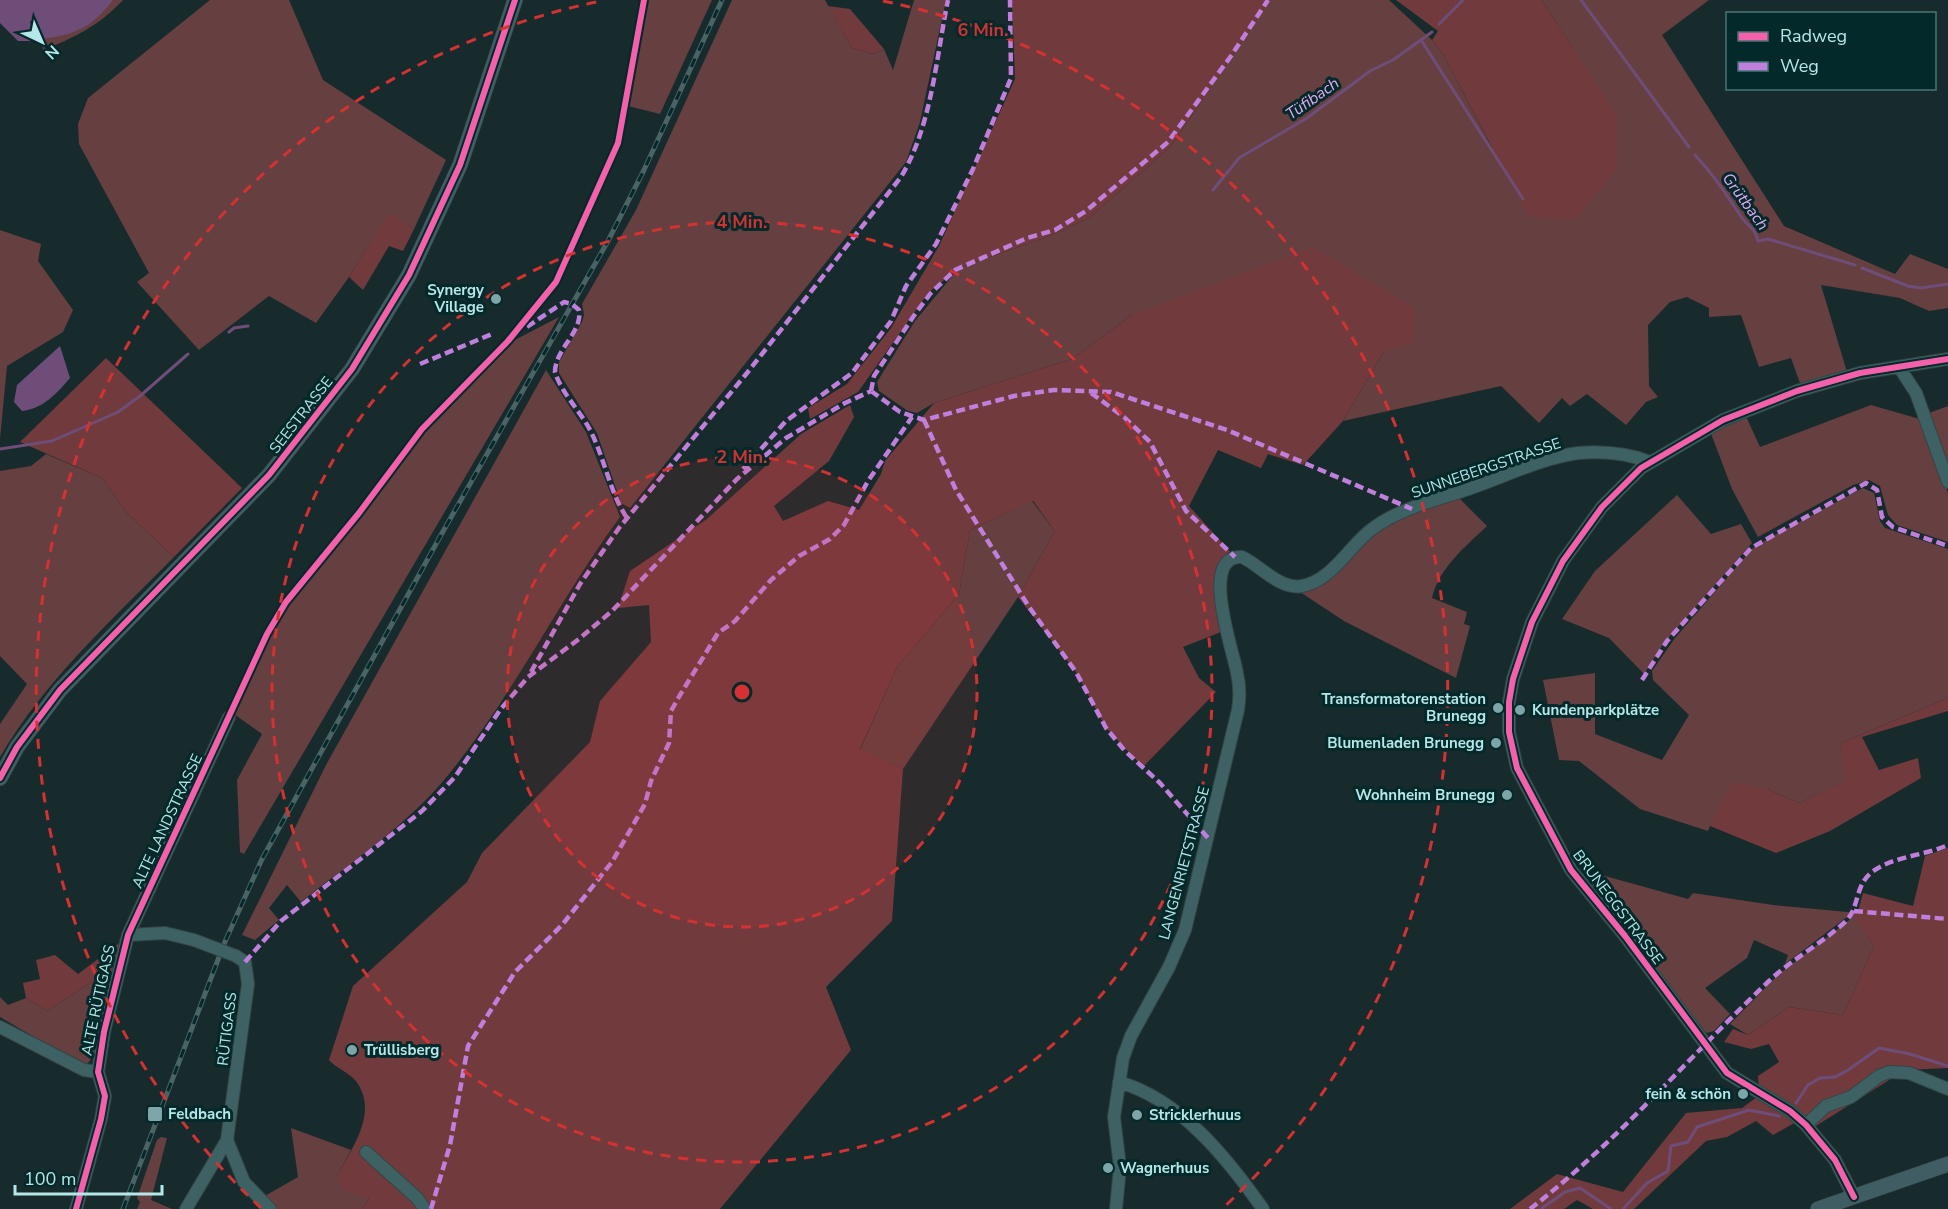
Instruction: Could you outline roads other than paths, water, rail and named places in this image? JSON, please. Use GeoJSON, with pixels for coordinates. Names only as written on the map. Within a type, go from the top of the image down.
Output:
{"type":"FeatureCollection","features":[{"type":"Feature","properties":{"kind":"main road","name":"SEESTRASSE"},"geometry":{"type":"LineString","coordinates":[[0,778],[17,747],[60,690],[274,469],[352,369],[409,275],[460,165],[515,0]]}},
{"type":"Feature","properties":{"kind":"main road"},"geometry":{"type":"LineString","coordinates":[[1818,1209],[1846,1202],[1948,1164]]}},
{"type":"Feature","properties":{"kind":"street"},"geometry":{"type":"LineString","coordinates":[[1650,462],[1669,454],[1723,420],[1782,396],[1848,375],[1948,359]]}},
{"type":"Feature","properties":{"kind":"street"},"geometry":{"type":"LineString","coordinates":[[1899,367],[1916,393],[1948,482]]}},
{"type":"Feature","properties":{"kind":"street","name":"SUNNEBERGSTRASSE"},"geometry":{"type":"LineString","coordinates":[[1235,557],[1245,558],[1291,586],[1304,586],[1321,577],[1365,534],[1389,518],[1532,465],[1566,455],[1590,453],[1625,454],[1650,462]]}},
{"type":"Feature","properties":{"kind":"street","name":"BRUNEGGSTRASSE"},"geometry":{"type":"LineString","coordinates":[[1650,462],[1617,490],[1594,517],[1563,561],[1542,602],[1513,679],[1508,723],[1512,750],[1523,783],[1571,870],[1625,936],[1723,1068],[1733,1078],[1784,1107],[1806,1125],[1835,1160],[1846,1202]]}},
{"type":"Feature","properties":{"kind":"street","name":"LANGENRIETSTRASSE"},"geometry":{"type":"LineString","coordinates":[[1116,1209],[1120,1164],[1114,1117],[1127,1045],[1169,967],[1185,930],[1237,718],[1239,682],[1223,619],[1221,591],[1224,569],[1235,557]]}},
{"type":"Feature","properties":{"kind":"street","name":"ALTE LANDSTRASSE"},"geometry":{"type":"LineString","coordinates":[[128,935],[229,717]]}},
{"type":"Feature","properties":{"kind":"street","name":"RÜTIGASS"},"geometry":{"type":"LineString","coordinates":[[128,935],[165,933],[194,940],[236,956],[245,962],[248,984],[226,1140],[244,1182],[270,1209]]}},
{"type":"Feature","properties":{"kind":"street","name":"ALTE RÜTIGASS"},"geometry":{"type":"LineString","coordinates":[[98,1072],[104,1032],[128,935]]}},
{"type":"Feature","properties":{"kind":"street"},"geometry":{"type":"LineString","coordinates":[[0,1027],[84,1070],[98,1072],[104,1090],[104,1107],[76,1209]]}},
{"type":"Feature","properties":{"kind":"street"},"geometry":{"type":"LineString","coordinates":[[1806,1125],[1829,1104],[1851,1097],[1879,1076],[1889,1072],[1909,1073],[1948,1089]]}},
{"type":"Feature","properties":{"kind":"street"},"geometry":{"type":"LineString","coordinates":[[1119,1082],[1149,1092],[1207,1139],[1236,1171],[1263,1209]]}},
{"type":"Feature","properties":{"kind":"street"},"geometry":{"type":"LineString","coordinates":[[186,1209],[226,1140]]}},
{"type":"Feature","properties":{"kind":"street"},"geometry":{"type":"LineString","coordinates":[[366,1152],[425,1209]]}},
{"type":"Feature","properties":{"kind":"street"},"geometry":{"type":"LineString","coordinates":[[213,1166],[235,1164]]}},
{"type":"Feature","properties":{"kind":"waterway","name":"Tüfibach"},"geometry":{"type":"LineString","coordinates":[[1439,24],[1463,0]]}},
{"type":"Feature","properties":{"kind":"waterway","name":"Grütbach"},"geometry":{"type":"LineString","coordinates":[[1581,0],[1689,147]]}},
{"type":"Feature","properties":{"kind":"waterway","name":"Tüfibach"},"geometry":{"type":"LineString","coordinates":[[1213,190],[1239,158],[1307,118],[1370,71],[1393,60],[1432,32]]}},
{"type":"Feature","properties":{"kind":"waterway"},"geometry":{"type":"LineString","coordinates":[[1421,40],[1523,199]]}},
{"type":"Feature","properties":{"kind":"waterway","name":"Grütbach"},"geometry":{"type":"LineString","coordinates":[[1695,155],[1752,229],[1758,241],[1768,239],[1855,265]]}},
{"type":"Feature","properties":{"kind":"waterway","name":"Grütbach"},"geometry":{"type":"LineString","coordinates":[[1862,268],[1908,286],[1921,288],[1948,284]]}},
{"type":"Feature","properties":{"kind":"waterway"},"geometry":{"type":"LineString","coordinates":[[229,332],[234,328],[248,326]]}},
{"type":"Feature","properties":{"kind":"waterway"},"geometry":{"type":"LineString","coordinates":[[0,449],[52,441],[118,412],[188,354]]}},
{"type":"Feature","properties":{"kind":"waterway"},"geometry":{"type":"LineString","coordinates":[[1796,1103],[1808,1085],[1820,1078],[1835,1077],[1879,1048],[1910,1054],[1948,1066]]}},
{"type":"Feature","properties":{"kind":"waterway"},"geometry":{"type":"LineString","coordinates":[[1623,1209],[1647,1183],[1668,1171],[1671,1146],[1688,1142],[1697,1127],[1749,1110],[1779,1116]]}},
{"type":"Feature","properties":{"kind":"waterway"},"geometry":{"type":"LineString","coordinates":[[1541,1209],[1565,1192],[1580,1188],[1611,1209]]}},
{"type":"Feature","properties":{"kind":"railway"},"geometry":{"type":"LineString","coordinates":[[123,1209],[224,944],[262,859],[441,535],[608,241],[644,170],[722,0]]}},
{"type":"Feature","properties":{"kind":"place","name":"Synergy Village"},"geometry":{"type":"Point","coordinates":[496,299]}},
{"type":"Feature","properties":{"kind":"place","name":"Transformatorenstation Brunegg"},"geometry":{"type":"Point","coordinates":[1498,708]}},
{"type":"Feature","properties":{"kind":"place","name":"Kundenparkplätze"},"geometry":{"type":"Point","coordinates":[1520,710]}},
{"type":"Feature","properties":{"kind":"place","name":"Blumenladen Brunegg"},"geometry":{"type":"Point","coordinates":[1496,743]}},
{"type":"Feature","properties":{"kind":"place","name":"Wohnheim Brunegg"},"geometry":{"type":"Point","coordinates":[1507,795]}},
{"type":"Feature","properties":{"kind":"place","name":"Trüllisberg"},"geometry":{"type":"Point","coordinates":[352,1050]}},
{"type":"Feature","properties":{"kind":"place","name":"fein & schön"},"geometry":{"type":"Point","coordinates":[1743,1094]}},
{"type":"Feature","properties":{"kind":"place","name":"Feldbach"},"geometry":{"type":"Point","coordinates":[155,1114]}},
{"type":"Feature","properties":{"kind":"place","name":"Stricklerhuus"},"geometry":{"type":"Point","coordinates":[1137,1115]}},
{"type":"Feature","properties":{"kind":"place","name":"Wagnerhuus"},"geometry":{"type":"Point","coordinates":[1108,1168]}}]}
